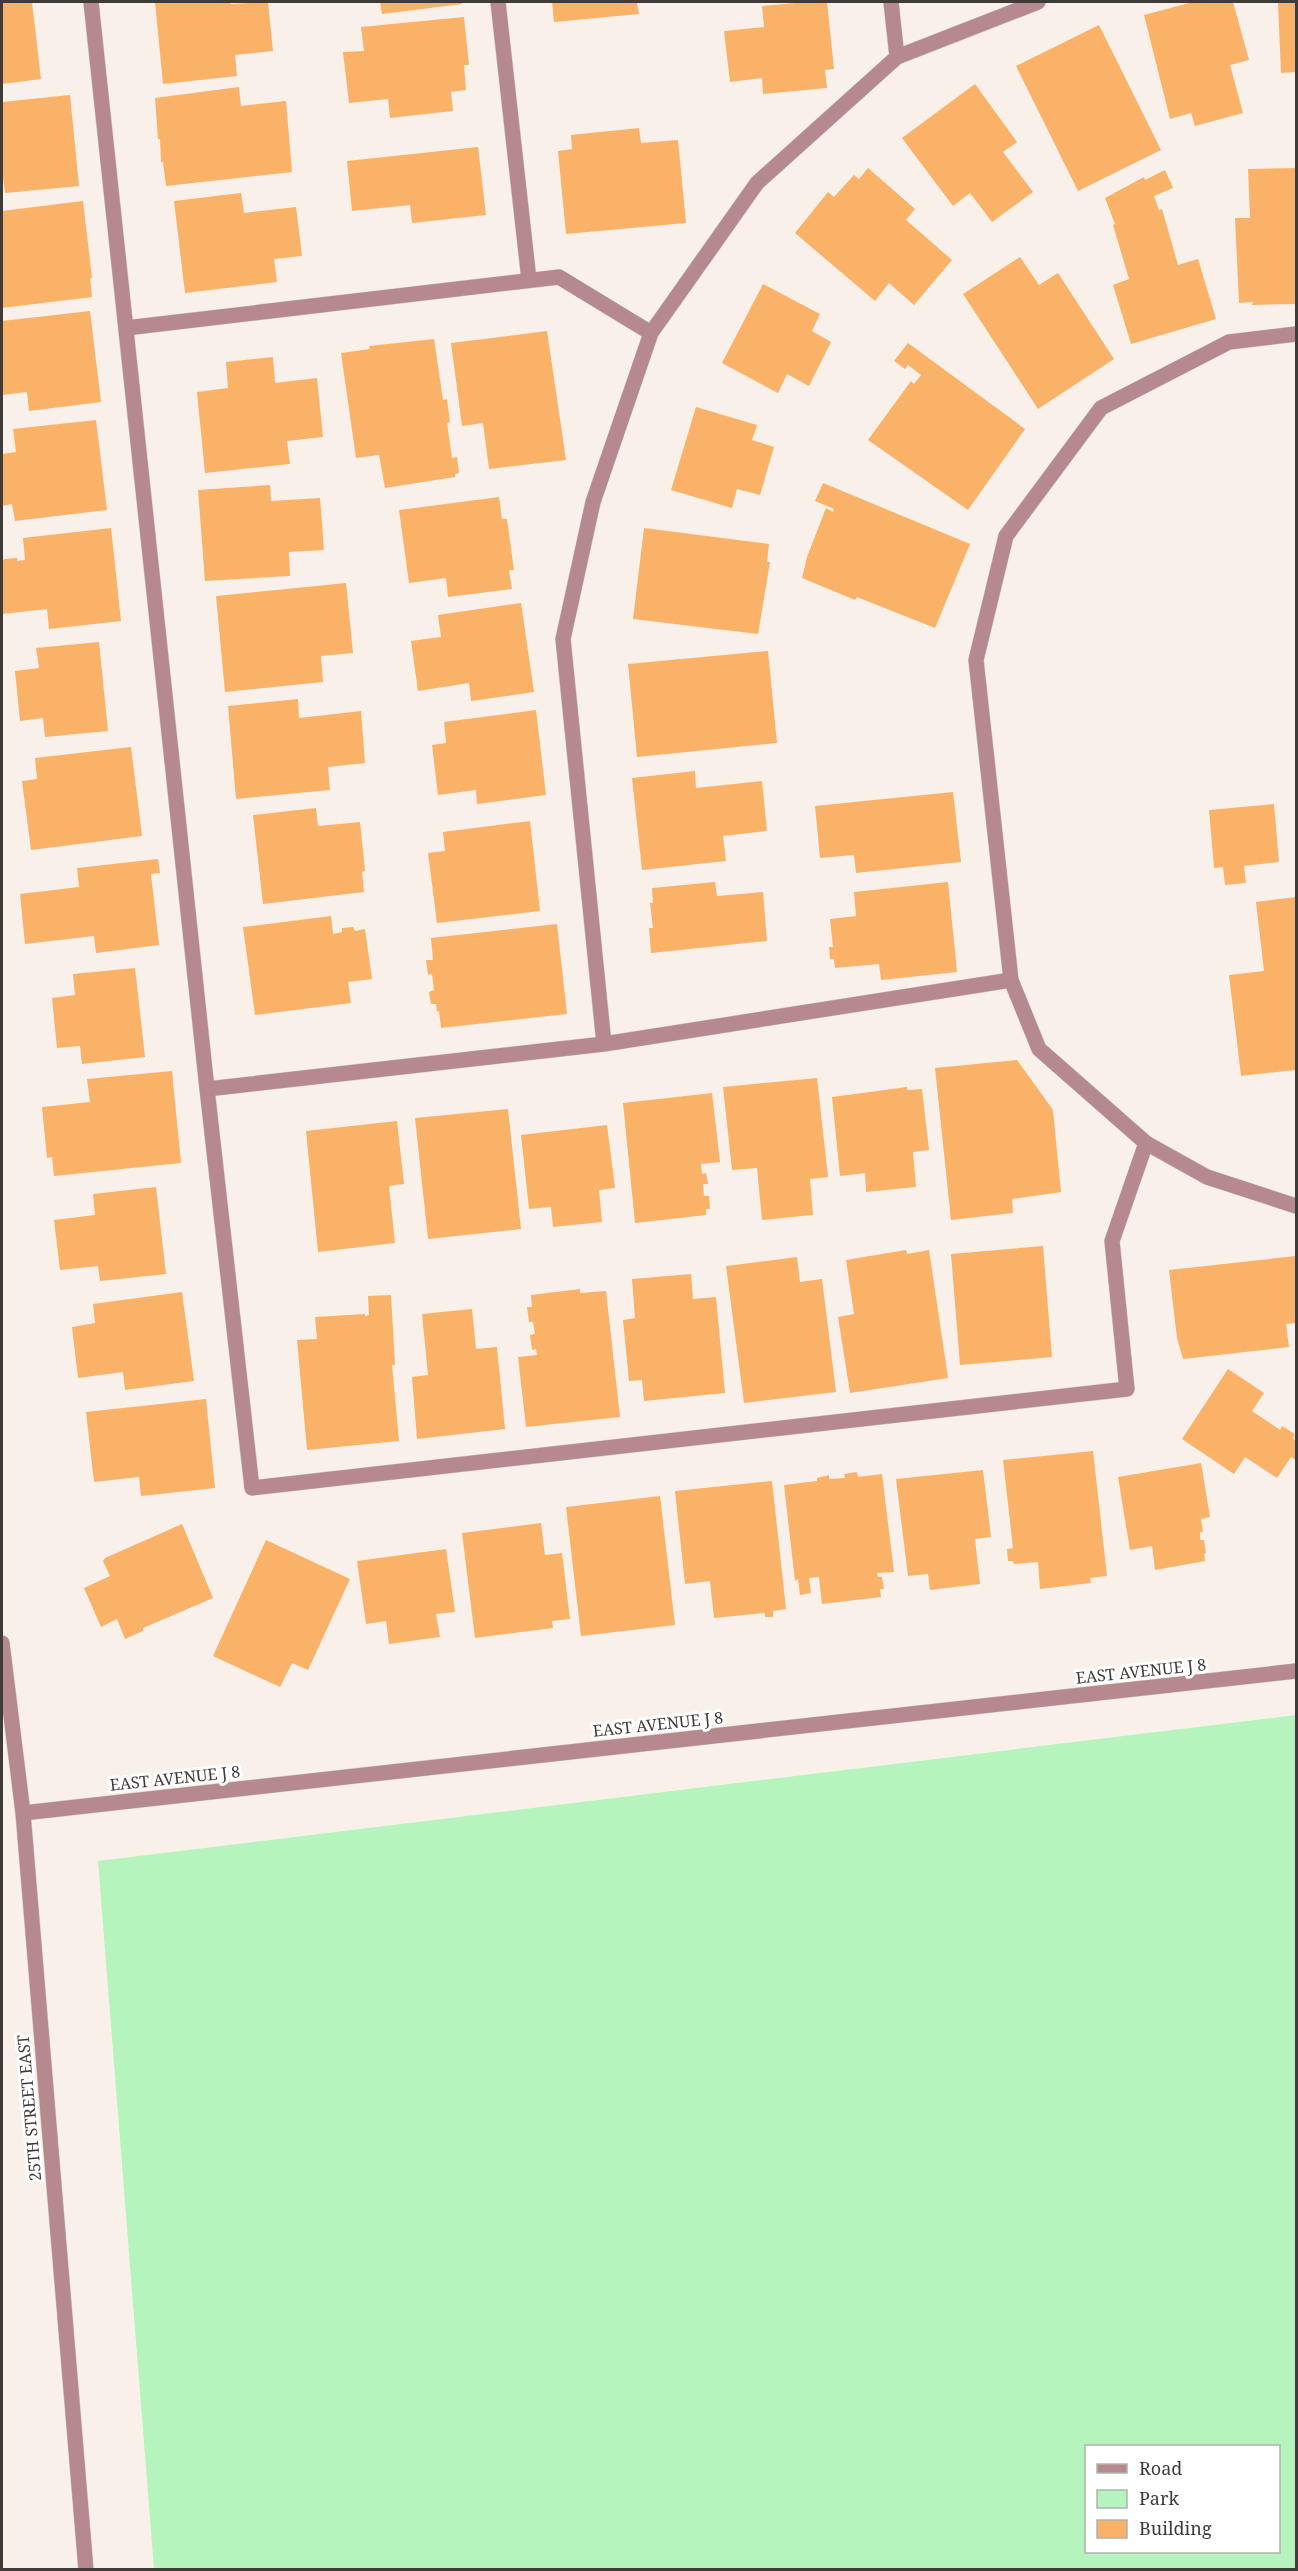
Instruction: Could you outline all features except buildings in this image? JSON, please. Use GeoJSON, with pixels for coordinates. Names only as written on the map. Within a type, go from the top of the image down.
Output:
{"type":"FeatureCollection","features":[{"type":"Feature","properties":{"kind":"street"},"geometry":{"type":"LineString","coordinates":[[92,2],[207,1089],[252,1488],[1127,1389],[1112,1241],[1146,1143]]}},
{"type":"Feature","properties":{"kind":"street"},"geometry":{"type":"LineString","coordinates":[[498,2],[529,280]]}},
{"type":"Feature","properties":{"kind":"street"},"geometry":{"type":"LineString","coordinates":[[891,2],[897,57]]}},
{"type":"Feature","properties":{"kind":"street"},"geometry":{"type":"LineString","coordinates":[[604,1044],[563,639],[593,502],[651,333],[757,183],[897,57],[1038,2]]}},
{"type":"Feature","properties":{"kind":"street"},"geometry":{"type":"LineString","coordinates":[[126,328],[560,277],[651,333]]}},
{"type":"Feature","properties":{"kind":"street"},"geometry":{"type":"LineString","coordinates":[[1296,334],[1229,342],[1101,408],[1006,536],[976,660],[1011,980],[1039,1049],[1146,1143],[1207,1177],[1296,1206]]}},
{"type":"Feature","properties":{"kind":"street"},"geometry":{"type":"LineString","coordinates":[[207,1089],[604,1044],[1011,980]]}},
{"type":"Feature","properties":{"kind":"street","name":"25TH STREET EAST"},"geometry":{"type":"LineString","coordinates":[[2,1643],[23,1813],[86,2570]]}},
{"type":"Feature","properties":{"kind":"street","name":"EAST AVENUE J 8"},"geometry":{"type":"LineString","coordinates":[[23,1813],[1296,1671]]}},
{"type":"Feature","properties":{"kind":"green space"},"geometry":{"type":"Polygon","coordinates":[[[1296,1715],[1296,2569],[154,2569],[98,1861],[1296,1715]]]}}]}
